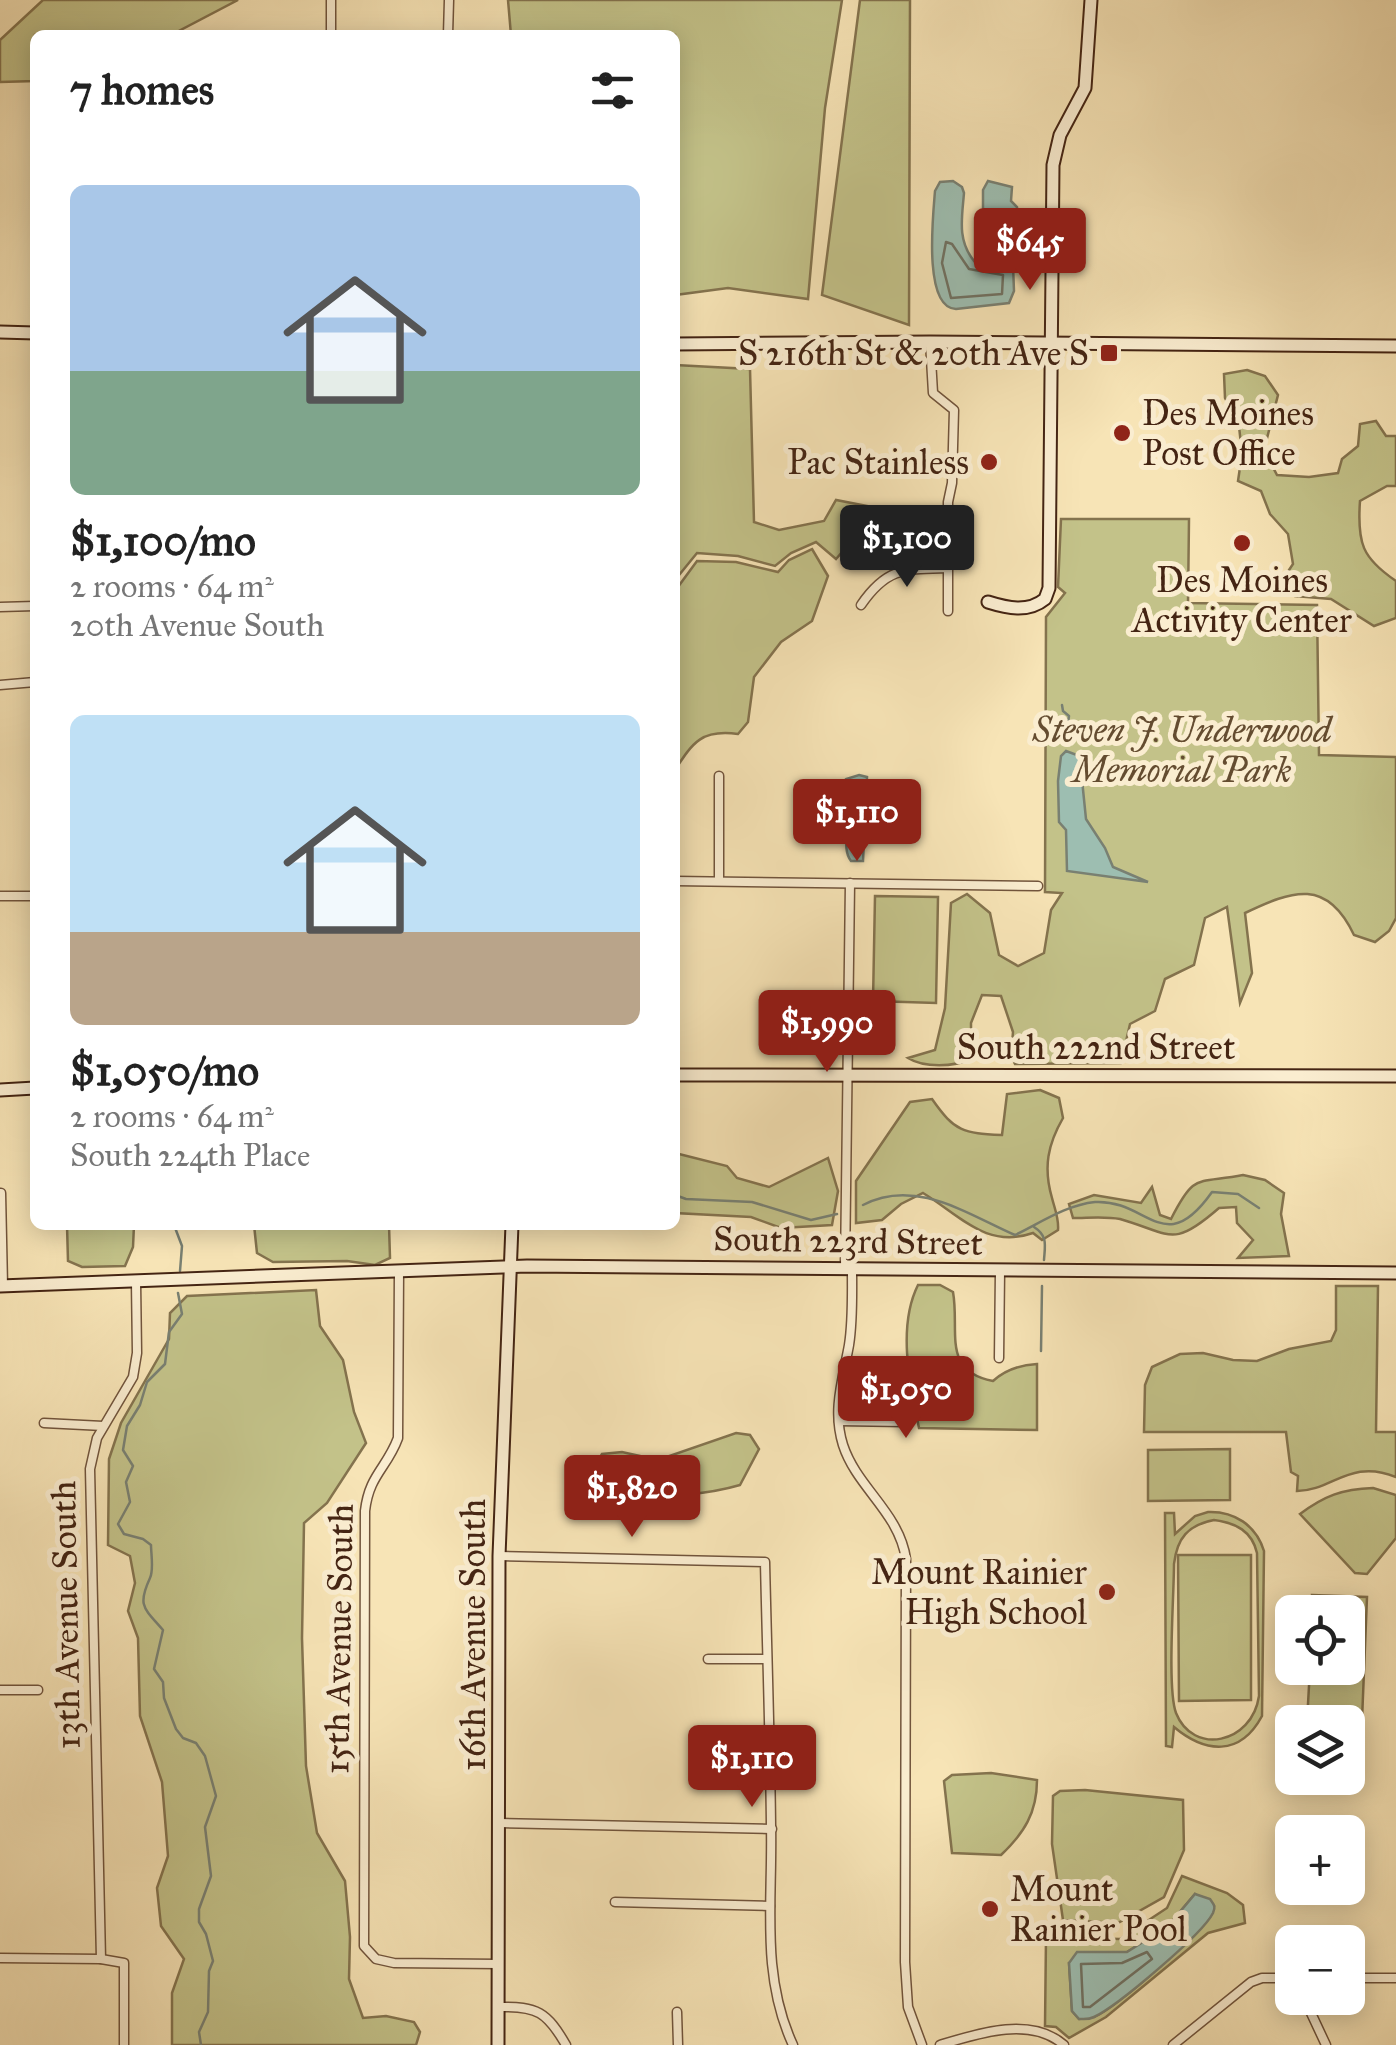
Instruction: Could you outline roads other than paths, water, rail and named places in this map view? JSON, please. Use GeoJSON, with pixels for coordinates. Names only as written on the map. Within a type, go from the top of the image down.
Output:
{"type":"FeatureCollection","features":[{"type":"Feature","properties":{"kind":"street"},"geometry":{"type":"LineString","coordinates":[[331,0],[331,30]]}},
{"type":"Feature","properties":{"kind":"street"},"geometry":{"type":"LineString","coordinates":[[448,0],[448,30]]}},
{"type":"Feature","properties":{"kind":"street"},"geometry":{"type":"LineString","coordinates":[[988,602],[1020,608],[1039,604],[1048,588],[1054,165],[1060,135],[1085,88],[1091,0]]}},
{"type":"Feature","properties":{"kind":"street"},"geometry":{"type":"LineString","coordinates":[[0,332],[30,333]]}},
{"type":"Feature","properties":{"kind":"street"},"geometry":{"type":"LineString","coordinates":[[930,342],[933,393],[954,410],[948,502],[948,611]]}},
{"type":"Feature","properties":{"kind":"street"},"geometry":{"type":"LineString","coordinates":[[680,344],[1396,346]]}},
{"type":"Feature","properties":{"kind":"street"},"geometry":{"type":"LineString","coordinates":[[861,605],[876,583],[908,569],[948,568]]}},
{"type":"Feature","properties":{"kind":"street"},"geometry":{"type":"LineString","coordinates":[[0,607],[30,606]]}},
{"type":"Feature","properties":{"kind":"street"},"geometry":{"type":"LineString","coordinates":[[0,684],[30,682]]}},
{"type":"Feature","properties":{"kind":"street"},"geometry":{"type":"LineString","coordinates":[[719,776],[719,881]]}},
{"type":"Feature","properties":{"kind":"street"},"geometry":{"type":"LineString","coordinates":[[680,881],[1038,886]]}},
{"type":"Feature","properties":{"kind":"street"},"geometry":{"type":"LineString","coordinates":[[850,883],[846,1074],[851,1326],[838,1421],[850,1461],[887,1511],[904,1544],[905,1962],[908,2007],[922,2045]]}},
{"type":"Feature","properties":{"kind":"street"},"geometry":{"type":"LineString","coordinates":[[0,896],[30,896]]}},
{"type":"Feature","properties":{"kind":"street","name":"South 222nd Street"},"geometry":{"type":"LineString","coordinates":[[680,1074],[1396,1076]]}},
{"type":"Feature","properties":{"kind":"street"},"geometry":{"type":"LineString","coordinates":[[0,1090],[30,1088]]}},
{"type":"Feature","properties":{"kind":"street"},"geometry":{"type":"LineString","coordinates":[[1,1194],[2,1286]]}},
{"type":"Feature","properties":{"kind":"street","name":"16th Avenue South"},"geometry":{"type":"LineString","coordinates":[[498,2045],[500,1556],[512,1230]]}},
{"type":"Feature","properties":{"kind":"street","name":"South 223rd Street"},"geometry":{"type":"LineString","coordinates":[[2,1286],[512,1267],[1396,1273]]}},
{"type":"Feature","properties":{"kind":"street"},"geometry":{"type":"LineString","coordinates":[[999,1358],[1000,1270]]}},
{"type":"Feature","properties":{"kind":"street","name":"15th Avenue South"},"geometry":{"type":"LineString","coordinates":[[399,1271],[398,1438],[394,1450],[370,1482],[364,1511],[362,1933],[370,1955],[394,1963],[499,1964]]}},
{"type":"Feature","properties":{"kind":"street","name":"13th Avenue South"},"geometry":{"type":"LineString","coordinates":[[101,1959],[90,1469],[103,1426],[128,1387],[136,1366],[136,1282]]}},
{"type":"Feature","properties":{"kind":"street"},"geometry":{"type":"LineString","coordinates":[[838,1421],[906,1422],[906,1384]]}},
{"type":"Feature","properties":{"kind":"street"},"geometry":{"type":"LineString","coordinates":[[44,1423],[103,1426]]}},
{"type":"Feature","properties":{"kind":"street"},"geometry":{"type":"LineString","coordinates":[[500,1556],[765,1562],[772,1829],[771,1981],[792,2045]]}},
{"type":"Feature","properties":{"kind":"street"},"geometry":{"type":"LineString","coordinates":[[708,1659],[767,1659]]}},
{"type":"Feature","properties":{"kind":"street"},"geometry":{"type":"LineString","coordinates":[[0,1690],[38,1690]]}},
{"type":"Feature","properties":{"kind":"street"},"geometry":{"type":"LineString","coordinates":[[500,1823],[772,1829]]}},
{"type":"Feature","properties":{"kind":"street"},"geometry":{"type":"LineString","coordinates":[[615,1902],[770,1906]]}},
{"type":"Feature","properties":{"kind":"street"},"geometry":{"type":"LineString","coordinates":[[0,1958],[101,1959],[124,1963],[124,2045]]}},
{"type":"Feature","properties":{"kind":"street"},"geometry":{"type":"LineString","coordinates":[[1173,2045],[1251,1982],[1275,1978]]}},
{"type":"Feature","properties":{"kind":"street"},"geometry":{"type":"LineString","coordinates":[[1365,1978],[1396,1978]]}},
{"type":"Feature","properties":{"kind":"street"},"geometry":{"type":"LineString","coordinates":[[499,2007],[538,2012],[548,2018],[566,2045]]}},
{"type":"Feature","properties":{"kind":"street"},"geometry":{"type":"LineString","coordinates":[[677,2012],[678,2045]]}},
{"type":"Feature","properties":{"kind":"street"},"geometry":{"type":"LineString","coordinates":[[1312,2015],[1326,2045]]}},
{"type":"Feature","properties":{"kind":"street"},"geometry":{"type":"LineString","coordinates":[[940,2045],[998,2031],[1035,2030],[1050,2032],[1064,2045]]}},
{"type":"Feature","properties":{"kind":"water"},"geometry":{"type":"Polygon","coordinates":[[[953,181],[964,193],[963,237],[974,261],[1013,265],[1014,291],[1009,303],[956,309],[946,305],[939,294],[932,259],[935,191],[940,182],[953,181]]]}},
{"type":"Feature","properties":{"kind":"water"},"geometry":{"type":"Polygon","coordinates":[[[988,181],[1012,187],[1011,201],[1017,207],[1018,220],[1013,241],[995,243],[983,236],[983,190],[988,181]]]}},
{"type":"Feature","properties":{"kind":"water"},"geometry":{"type":"Polygon","coordinates":[[[1066,751],[1080,760],[1086,819],[1113,867],[1148,882],[1067,871],[1066,830],[1059,822],[1058,781],[1061,756],[1066,751]]]}},
{"type":"Feature","properties":{"kind":"water"},"geometry":{"type":"Polygon","coordinates":[[[867,777],[863,861],[851,861],[846,815],[844,808],[837,808],[836,790],[846,779],[867,777]]]}},
{"type":"Feature","properties":{"kind":"water"},"geometry":{"type":"Polygon","coordinates":[[[1195,1894],[1210,1899],[1214,1906],[1206,1923],[1177,1953],[1121,1999],[1094,2017],[1079,2019],[1072,2011],[1069,1963],[1077,1952],[1127,1952],[1168,1926],[1195,1894]]]}},
{"type":"Feature","properties":{"kind":"waterway"},"geometry":{"type":"LineString","coordinates":[[1062,705],[1069,716],[1068,723]]}},
{"type":"Feature","properties":{"kind":"waterway"},"geometry":{"type":"LineString","coordinates":[[863,1205],[883,1197],[922,1197],[960,1209],[1015,1235],[1064,1211],[1095,1202],[1113,1203],[1168,1224],[1181,1222],[1195,1212],[1212,1192],[1238,1194],[1259,1208]]}},
{"type":"Feature","properties":{"kind":"waterway"},"geometry":{"type":"LineString","coordinates":[[680,1197],[752,1202],[811,1220],[837,1214]]}},
{"type":"Feature","properties":{"kind":"waterway"},"geometry":{"type":"LineString","coordinates":[[1034,1227],[1044,1237],[1044,1260]]}},
{"type":"Feature","properties":{"kind":"waterway"},"geometry":{"type":"LineString","coordinates":[[176,1230],[182,1246],[180,1271]]}},
{"type":"Feature","properties":{"kind":"waterway"},"geometry":{"type":"LineString","coordinates":[[1041,1351],[1042,1286]]}},
{"type":"Feature","properties":{"kind":"waterway"},"geometry":{"type":"LineString","coordinates":[[178,1293],[182,1314],[169,1332],[165,1364],[147,1382],[140,1405],[127,1426],[123,1450],[133,1466],[126,1482],[130,1502],[118,1524],[124,1534],[151,1545],[152,1571],[143,1601],[163,1630],[154,1669],[163,1682],[164,1698],[176,1729],[183,1738],[196,1743],[205,1756],[216,1796],[205,1827],[211,1876],[199,1909],[199,1922],[213,1961],[209,1971],[208,2012],[199,2032],[201,2045]]}},
{"type":"Feature","properties":{"kind":"place","name":"S 216th St & 20th Ave S"},"geometry":{"type":"Point","coordinates":[1109,353]}},
{"type":"Feature","properties":{"kind":"place","name":"Des Moines Post Office"},"geometry":{"type":"Point","coordinates":[1122,433]}},
{"type":"Feature","properties":{"kind":"place","name":"Pac Stainless"},"geometry":{"type":"Point","coordinates":[989,462]}},
{"type":"Feature","properties":{"kind":"place","name":"Des Moines Activity Center"},"geometry":{"type":"Point","coordinates":[1242,543]}},
{"type":"Feature","properties":{"kind":"place","name":"Mount Rainier High School"},"geometry":{"type":"Point","coordinates":[1107,1592]}},
{"type":"Feature","properties":{"kind":"place","name":"Mount Rainier Pool"},"geometry":{"type":"Point","coordinates":[990,1909]}},
{"type":"Feature","properties":{"kind":"park label","name":"Steven J. Underwood Memorial Park"},"geometry":{"type":"Point","coordinates":[1182,750]}}]}
